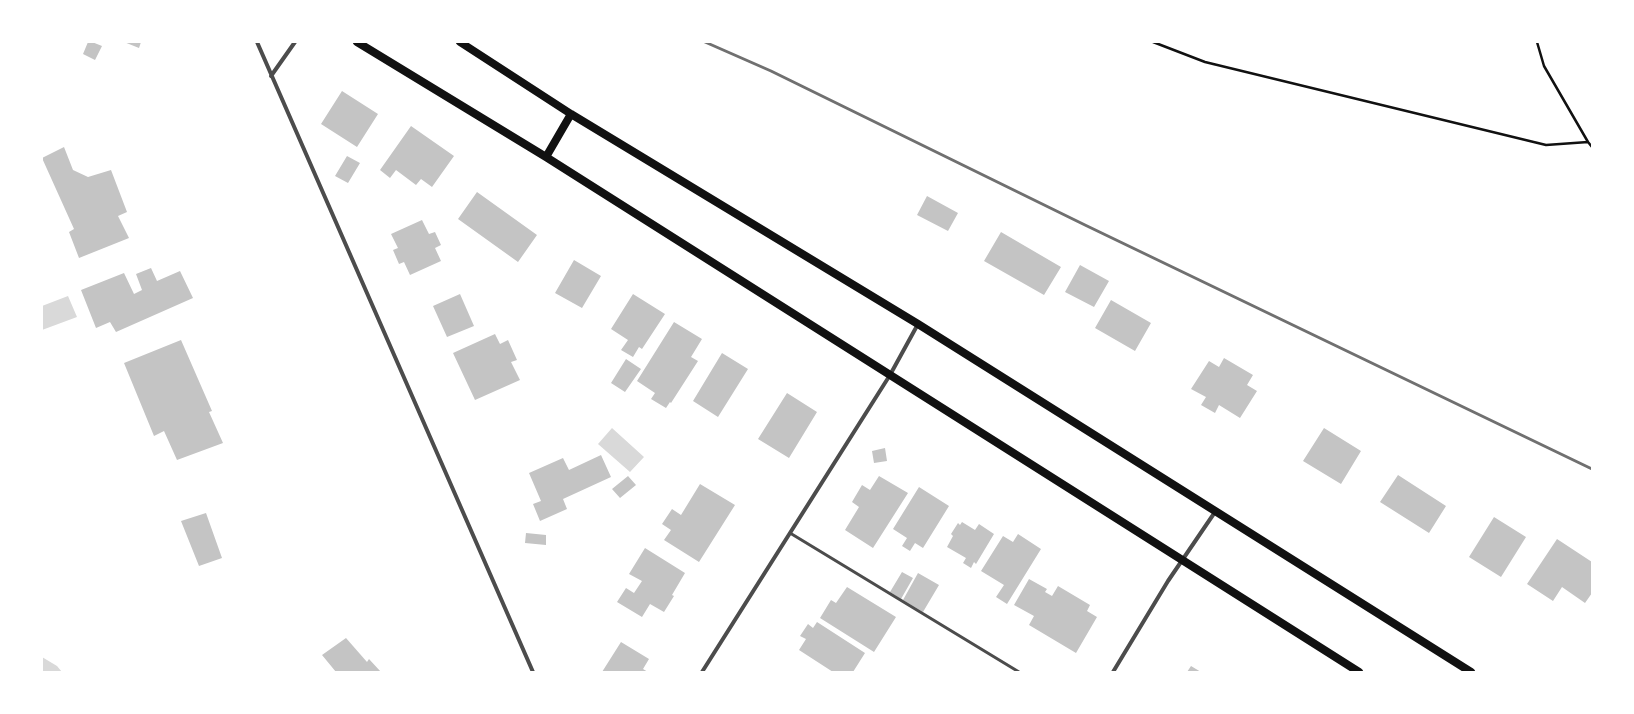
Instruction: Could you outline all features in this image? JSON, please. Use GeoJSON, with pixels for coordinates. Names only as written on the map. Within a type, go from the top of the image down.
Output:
{"type":"FeatureCollection","features":[{"type":"Feature","properties":{"kind":"main road"},"geometry":{"type":"LineString","coordinates":[[357,42],[546,157],[1359,672]]}},
{"type":"Feature","properties":{"kind":"main road"},"geometry":{"type":"LineString","coordinates":[[460,42],[571,114],[918,324],[1471,672]]}},
{"type":"Feature","properties":{"kind":"main road"},"geometry":{"type":"LineString","coordinates":[[546,157],[571,114]]}},
{"type":"Feature","properties":{"kind":"street"},"geometry":{"type":"LineString","coordinates":[[257,42],[532,672]]}},
{"type":"Feature","properties":{"kind":"street"},"geometry":{"type":"LineString","coordinates":[[271,76],[295,42]]}},
{"type":"Feature","properties":{"kind":"street"},"geometry":{"type":"LineString","coordinates":[[702,672],[890,375],[918,324]]}},
{"type":"Feature","properties":{"kind":"street"},"geometry":{"type":"LineString","coordinates":[[1113,672],[1181,560],[1215,512]]}},
{"type":"Feature","properties":{"kind":"lane"},"geometry":{"type":"LineString","coordinates":[[790,532],[1019,672]]}},
{"type":"Feature","properties":{"kind":"path"},"geometry":{"type":"LineString","coordinates":[[1153,42],[1205,62],[1546,145],[1588,142]]}},
{"type":"Feature","properties":{"kind":"path"},"geometry":{"type":"LineString","coordinates":[[1537,42],[1544,66],[1588,142],[1592,146]]}},
{"type":"Feature","properties":{"kind":"shaded area"},"geometry":{"type":"Polygon","coordinates":[[[68,296],[77,317],[42,330],[42,306],[68,296]]]}},
{"type":"Feature","properties":{"kind":"shaded area"},"geometry":{"type":"Polygon","coordinates":[[[612,428],[644,457],[630,472],[598,444],[612,428]]]}},
{"type":"Feature","properties":{"kind":"shaded area"},"geometry":{"type":"Polygon","coordinates":[[[42,657],[57,666],[62,672],[42,672],[42,657]]]}},
{"type":"Feature","properties":{"kind":"building"},"geometry":{"type":"Polygon","coordinates":[[[88,42],[102,46],[95,60],[83,54],[88,42]]]}},
{"type":"Feature","properties":{"kind":"building"},"geometry":{"type":"Polygon","coordinates":[[[124,42],[141,42],[139,48],[124,42]]]}},
{"type":"Feature","properties":{"kind":"building"},"geometry":{"type":"Polygon","coordinates":[[[342,91],[378,114],[357,147],[321,124],[342,91]]]}},
{"type":"Feature","properties":{"kind":"building"},"geometry":{"type":"Polygon","coordinates":[[[411,126],[454,156],[432,187],[421,179],[416,185],[396,170],[390,178],[380,170],[411,126]]]}},
{"type":"Feature","properties":{"kind":"building"},"geometry":{"type":"Polygon","coordinates":[[[64,147],[73,170],[88,177],[111,170],[127,212],[118,216],[129,238],[79,258],[69,232],[74,229],[42,158],[64,147]]]}},
{"type":"Feature","properties":{"kind":"building"},"geometry":{"type":"Polygon","coordinates":[[[347,156],[360,163],[348,183],[335,176],[347,156]]]}},
{"type":"Feature","properties":{"kind":"building"},"geometry":{"type":"Polygon","coordinates":[[[477,192],[537,235],[518,262],[458,219],[477,192]]]}},
{"type":"Feature","properties":{"kind":"building"},"geometry":{"type":"Polygon","coordinates":[[[927,196],[958,213],[948,231],[917,215],[927,196]]]}},
{"type":"Feature","properties":{"kind":"building"},"geometry":{"type":"Polygon","coordinates":[[[422,220],[429,234],[435,232],[441,245],[435,248],[441,261],[410,275],[404,262],[399,264],[393,250],[398,248],[391,234],[422,220]]]}},
{"type":"Feature","properties":{"kind":"building"},"geometry":{"type":"Polygon","coordinates":[[[1001,232],[1061,267],[1044,295],[984,261],[1001,232]]]}},
{"type":"Feature","properties":{"kind":"building"},"geometry":{"type":"Polygon","coordinates":[[[574,260],[601,276],[582,308],[555,293],[574,260]]]}},
{"type":"Feature","properties":{"kind":"building"},"geometry":{"type":"Polygon","coordinates":[[[1080,265],[1109,281],[1094,307],[1065,292],[1080,265]]]}},
{"type":"Feature","properties":{"kind":"building"},"geometry":{"type":"Polygon","coordinates":[[[151,268],[157,281],[180,271],[193,298],[116,332],[110,322],[96,328],[81,290],[124,273],[134,294],[142,290],[136,274],[151,268]]]}},
{"type":"Feature","properties":{"kind":"building"},"geometry":{"type":"Polygon","coordinates":[[[460,294],[474,326],[447,337],[433,306],[460,294]]]}},
{"type":"Feature","properties":{"kind":"building"},"geometry":{"type":"Polygon","coordinates":[[[633,294],[665,314],[642,349],[639,347],[633,357],[621,350],[628,340],[611,329],[633,294]]]}},
{"type":"Feature","properties":{"kind":"building"},"geometry":{"type":"Polygon","coordinates":[[[1111,300],[1151,323],[1135,351],[1095,328],[1111,300]]]}},
{"type":"Feature","properties":{"kind":"building"},"geometry":{"type":"Polygon","coordinates":[[[674,322],[702,339],[691,357],[698,361],[671,403],[670,402],[666,408],[651,399],[655,393],[637,381],[674,322]]]}},
{"type":"Feature","properties":{"kind":"building"},"geometry":{"type":"Polygon","coordinates":[[[495,334],[500,344],[508,340],[517,360],[511,362],[520,380],[475,400],[453,353],[495,334]]]}},
{"type":"Feature","properties":{"kind":"building"},"geometry":{"type":"Polygon","coordinates":[[[181,340],[212,411],[209,412],[223,443],[177,460],[164,431],[154,436],[124,363],[181,340]]]}},
{"type":"Feature","properties":{"kind":"building"},"geometry":{"type":"Polygon","coordinates":[[[722,353],[748,369],[718,417],[693,401],[722,353]]]}},
{"type":"Feature","properties":{"kind":"building"},"geometry":{"type":"Polygon","coordinates":[[[1224,358],[1253,375],[1247,385],[1257,391],[1240,418],[1219,405],[1215,413],[1201,405],[1206,397],[1191,389],[1209,361],[1219,367],[1224,358]]]}},
{"type":"Feature","properties":{"kind":"building"},"geometry":{"type":"Polygon","coordinates":[[[626,359],[641,369],[625,392],[611,383],[626,359]]]}},
{"type":"Feature","properties":{"kind":"building"},"geometry":{"type":"Polygon","coordinates":[[[787,393],[817,412],[789,458],[758,439],[787,393]]]}},
{"type":"Feature","properties":{"kind":"building"},"geometry":{"type":"Polygon","coordinates":[[[1324,428],[1361,451],[1341,484],[1303,461],[1324,428]]]}},
{"type":"Feature","properties":{"kind":"building"},"geometry":{"type":"Polygon","coordinates":[[[885,448],[887,461],[874,463],[872,451],[885,448]]]}},
{"type":"Feature","properties":{"kind":"building"},"geometry":{"type":"Polygon","coordinates":[[[601,455],[611,477],[563,499],[567,509],[540,521],[533,504],[541,501],[529,473],[563,458],[569,470],[601,455]]]}},
{"type":"Feature","properties":{"kind":"building"},"geometry":{"type":"Polygon","coordinates":[[[1398,475],[1446,506],[1429,533],[1380,502],[1398,475]]]}},
{"type":"Feature","properties":{"kind":"building"},"geometry":{"type":"Polygon","coordinates":[[[628,476],[636,485],[620,498],[612,489],[628,476]]]}},
{"type":"Feature","properties":{"kind":"building"},"geometry":{"type":"Polygon","coordinates":[[[879,476],[908,493],[873,548],[845,530],[859,507],[852,502],[862,485],[870,490],[879,476]]]}},
{"type":"Feature","properties":{"kind":"building"},"geometry":{"type":"Polygon","coordinates":[[[700,484],[735,505],[699,562],[664,540],[671,530],[662,524],[672,509],[681,515],[700,484]]]}},
{"type":"Feature","properties":{"kind":"building"},"geometry":{"type":"Polygon","coordinates":[[[919,487],[949,506],[923,548],[915,543],[910,551],[902,546],[907,538],[893,529],[919,487]]]}},
{"type":"Feature","properties":{"kind":"building"},"geometry":{"type":"Polygon","coordinates":[[[206,513],[222,558],[199,566],[181,521],[206,513]]]}},
{"type":"Feature","properties":{"kind":"building"},"geometry":{"type":"Polygon","coordinates":[[[1494,517],[1526,537],[1501,577],[1469,557],[1494,517]]]}},
{"type":"Feature","properties":{"kind":"building"},"geometry":{"type":"Polygon","coordinates":[[[962,522],[975,530],[979,524],[994,534],[976,564],[974,562],[971,568],[963,563],[966,558],[947,547],[953,536],[951,534],[958,523],[960,525],[962,522]]]}},
{"type":"Feature","properties":{"kind":"building"},"geometry":{"type":"Polygon","coordinates":[[[526,533],[546,535],[546,545],[525,543],[526,533]]]}},
{"type":"Feature","properties":{"kind":"building"},"geometry":{"type":"Polygon","coordinates":[[[1018,534],[1041,549],[1007,604],[996,597],[1004,585],[981,571],[1003,536],[1013,542],[1018,534]]]}},
{"type":"Feature","properties":{"kind":"building"},"geometry":{"type":"Polygon","coordinates":[[[1557,539],[1592,562],[1592,593],[1585,603],[1562,587],[1553,601],[1527,584],[1557,539]]]}},
{"type":"Feature","properties":{"kind":"building"},"geometry":{"type":"Polygon","coordinates":[[[645,548],[685,573],[672,595],[674,596],[664,612],[650,604],[642,617],[617,602],[626,588],[634,593],[642,581],[629,574],[645,548]]]}},
{"type":"Feature","properties":{"kind":"building"},"geometry":{"type":"Polygon","coordinates":[[[902,572],[913,578],[901,599],[890,592],[902,572]]]}},
{"type":"Feature","properties":{"kind":"building"},"geometry":{"type":"Polygon","coordinates":[[[918,573],[939,585],[923,612],[903,600],[918,573]]]}},
{"type":"Feature","properties":{"kind":"building"},"geometry":{"type":"Polygon","coordinates":[[[1029,579],[1047,589],[1045,592],[1052,596],[1058,586],[1090,605],[1087,611],[1097,617],[1076,653],[1029,625],[1034,616],[1014,605],[1029,579]]]}},
{"type":"Feature","properties":{"kind":"building"},"geometry":{"type":"Polygon","coordinates":[[[847,587],[896,617],[874,652],[820,618],[831,600],[836,603],[847,587]]]}},
{"type":"Feature","properties":{"kind":"building"},"geometry":{"type":"Polygon","coordinates":[[[817,622],[865,653],[853,672],[833,672],[799,650],[806,639],[800,636],[808,624],[813,628],[817,622]]]}},
{"type":"Feature","properties":{"kind":"building"},"geometry":{"type":"Polygon","coordinates":[[[346,638],[367,662],[369,659],[381,672],[336,672],[322,655],[346,638]]]}},
{"type":"Feature","properties":{"kind":"building"},"geometry":{"type":"Polygon","coordinates":[[[621,642],[649,659],[643,669],[648,672],[602,672],[621,642]]]}},
{"type":"Feature","properties":{"kind":"building"},"geometry":{"type":"Polygon","coordinates":[[[1191,666],[1201,672],[1187,672],[1191,666]]]}},
{"type":"Feature","properties":{"kind":"railway"},"geometry":{"type":"LineString","coordinates":[[705,42],[771,71],[1085,225],[1592,469]]}}]}
